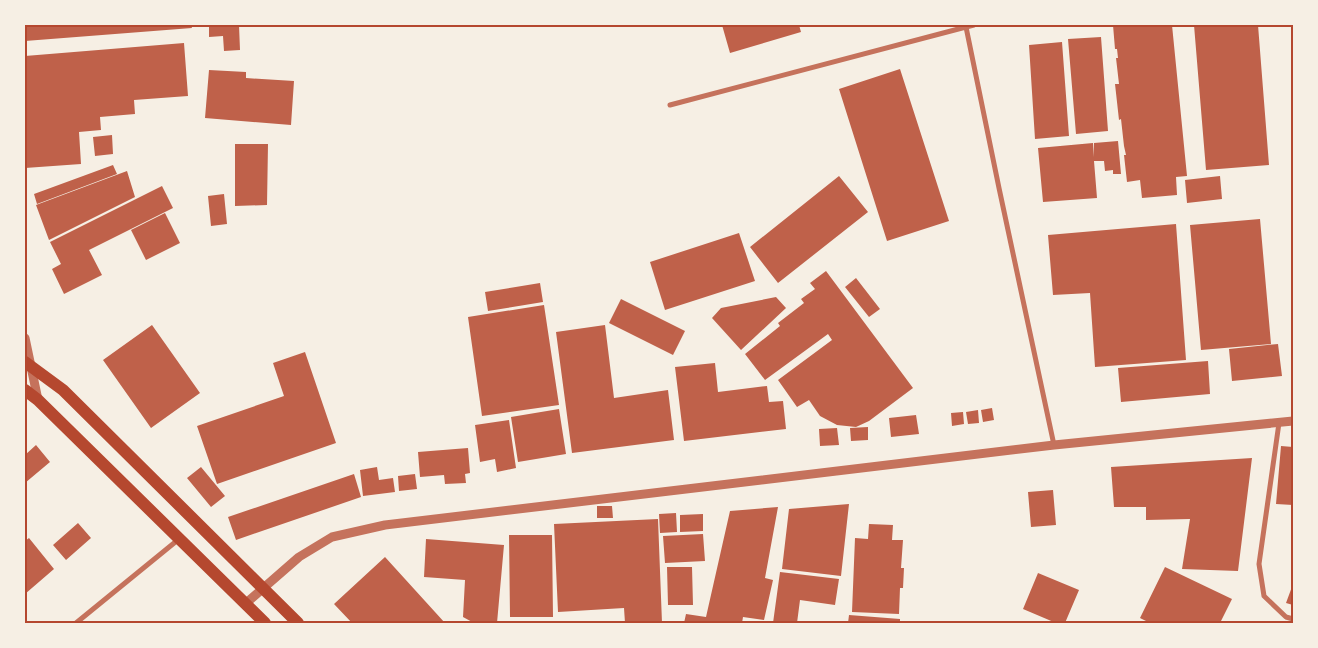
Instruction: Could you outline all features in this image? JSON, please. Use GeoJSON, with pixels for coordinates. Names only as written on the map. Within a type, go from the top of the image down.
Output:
{"type":"FeatureCollection","features":[{"type":"Feature","properties":{"kind":"main road"},"geometry":{"type":"LineString","coordinates":[[28,365],[63,390],[298,623]]}},
{"type":"Feature","properties":{"kind":"main road"},"geometry":{"type":"LineString","coordinates":[[25,390],[38,400],[265,623]]}},
{"type":"Feature","properties":{"kind":"street"},"geometry":{"type":"LineString","coordinates":[[670,105],[974,25]]}},
{"type":"Feature","properties":{"kind":"street"},"geometry":{"type":"LineString","coordinates":[[966,27],[1054,445]]}},
{"type":"Feature","properties":{"kind":"street"},"geometry":{"type":"LineString","coordinates":[[25,338],[28,365],[38,400]]}},
{"type":"Feature","properties":{"kind":"street"},"geometry":{"type":"LineString","coordinates":[[245,604],[299,557],[332,537],[385,525],[1054,445],[1293,421]]}},
{"type":"Feature","properties":{"kind":"street"},"geometry":{"type":"LineString","coordinates":[[1279,423],[1259,564],[1264,596],[1286,617],[1293,620]]}},
{"type":"Feature","properties":{"kind":"street"},"geometry":{"type":"LineString","coordinates":[[76,623],[179,539]]}},
{"type":"Feature","properties":{"kind":"building"},"geometry":{"type":"Polygon","coordinates":[[[25,25],[191,25],[192,28],[25,41],[25,25]]]}},
{"type":"Feature","properties":{"kind":"building"},"geometry":{"type":"Polygon","coordinates":[[[209,25],[239,25],[240,50],[224,51],[223,36],[209,37],[209,25]]]}},
{"type":"Feature","properties":{"kind":"building"},"geometry":{"type":"Polygon","coordinates":[[[722,25],[799,25],[801,32],[730,53],[722,25]]]}},
{"type":"Feature","properties":{"kind":"building"},"geometry":{"type":"Polygon","coordinates":[[[1113,25],[1172,25],[1187,176],[1176,177],[1177,195],[1142,198],[1140,180],[1127,182],[1124,155],[1126,155],[1121,119],[1119,120],[1115,84],[1119,84],[1116,58],[1118,58],[1117,49],[1115,49],[1113,25]]]}},
{"type":"Feature","properties":{"kind":"building"},"geometry":{"type":"Polygon","coordinates":[[[1194,25],[1258,25],[1269,165],[1206,170],[1194,25]]]}},
{"type":"Feature","properties":{"kind":"building"},"geometry":{"type":"Polygon","coordinates":[[[1101,37],[1108,131],[1076,134],[1068,39],[1101,37]]]}},
{"type":"Feature","properties":{"kind":"building"},"geometry":{"type":"Polygon","coordinates":[[[1062,42],[1069,136],[1035,139],[1029,45],[1062,42]]]}},
{"type":"Feature","properties":{"kind":"building"},"geometry":{"type":"Polygon","coordinates":[[[184,43],[188,96],[134,100],[135,114],[100,117],[101,130],[79,132],[81,164],[25,168],[25,56],[184,43]]]}},
{"type":"Feature","properties":{"kind":"building"},"geometry":{"type":"Polygon","coordinates":[[[900,69],[949,221],[887,241],[839,89],[900,69]]]}},
{"type":"Feature","properties":{"kind":"building"},"geometry":{"type":"Polygon","coordinates":[[[209,70],[246,72],[246,78],[294,81],[291,125],[205,118],[209,70]]]}},
{"type":"Feature","properties":{"kind":"building"},"geometry":{"type":"Polygon","coordinates":[[[112,135],[113,154],[95,156],[93,137],[112,135]]]}},
{"type":"Feature","properties":{"kind":"building"},"geometry":{"type":"Polygon","coordinates":[[[1118,141],[1121,174],[1113,174],[1113,170],[1105,171],[1104,161],[1094,161],[1097,198],[1043,202],[1038,148],[1093,143],[1094,157],[1094,143],[1118,141]]]}},
{"type":"Feature","properties":{"kind":"building"},"geometry":{"type":"Polygon","coordinates":[[[235,144],[268,144],[267,205],[235,206],[235,144]]]}},
{"type":"Feature","properties":{"kind":"building"},"geometry":{"type":"Polygon","coordinates":[[[113,165],[117,174],[37,204],[34,194],[113,165]]]}},
{"type":"Feature","properties":{"kind":"building"},"geometry":{"type":"Polygon","coordinates":[[[127,171],[135,197],[49,240],[36,205],[127,171]]]}},
{"type":"Feature","properties":{"kind":"building"},"geometry":{"type":"Polygon","coordinates":[[[839,176],[868,212],[778,283],[750,247],[839,176]]]}},
{"type":"Feature","properties":{"kind":"building"},"geometry":{"type":"Polygon","coordinates":[[[1220,176],[1222,199],[1187,203],[1185,180],[1220,176]]]}},
{"type":"Feature","properties":{"kind":"building"},"geometry":{"type":"Polygon","coordinates":[[[162,186],[173,208],[89,250],[102,275],[64,294],[52,269],[61,264],[50,242],[162,186]]]}},
{"type":"Feature","properties":{"kind":"building"},"geometry":{"type":"Polygon","coordinates":[[[224,194],[227,224],[211,226],[208,196],[224,194]]]}},
{"type":"Feature","properties":{"kind":"building"},"geometry":{"type":"Polygon","coordinates":[[[165,213],[180,243],[146,260],[131,230],[165,213]]]}},
{"type":"Feature","properties":{"kind":"building"},"geometry":{"type":"Polygon","coordinates":[[[1260,219],[1271,344],[1201,350],[1190,225],[1260,219]]]}},
{"type":"Feature","properties":{"kind":"building"},"geometry":{"type":"Polygon","coordinates":[[[1176,224],[1186,360],[1095,367],[1090,293],[1053,295],[1048,235],[1176,224]]]}},
{"type":"Feature","properties":{"kind":"building"},"geometry":{"type":"Polygon","coordinates":[[[739,233],[755,281],[665,310],[650,262],[739,233]]]}},
{"type":"Feature","properties":{"kind":"building"},"geometry":{"type":"Polygon","coordinates":[[[826,271],[913,388],[869,421],[856,427],[837,425],[820,416],[809,400],[797,407],[778,380],[832,340],[828,334],[765,380],[745,354],[780,326],[778,323],[804,303],[801,299],[815,289],[810,283],[826,271]]]}},
{"type":"Feature","properties":{"kind":"building"},"geometry":{"type":"Polygon","coordinates":[[[856,278],[880,309],[869,317],[845,287],[856,278]]]}},
{"type":"Feature","properties":{"kind":"building"},"geometry":{"type":"Polygon","coordinates":[[[540,283],[543,302],[488,311],[485,292],[540,283]]]}},
{"type":"Feature","properties":{"kind":"building"},"geometry":{"type":"Polygon","coordinates":[[[776,297],[786,308],[741,350],[712,318],[721,308],[776,297]]]}},
{"type":"Feature","properties":{"kind":"building"},"geometry":{"type":"Polygon","coordinates":[[[621,299],[685,331],[673,355],[609,323],[621,299]]]}},
{"type":"Feature","properties":{"kind":"building"},"geometry":{"type":"Polygon","coordinates":[[[544,305],[559,405],[482,416],[468,317],[544,305]]]}},
{"type":"Feature","properties":{"kind":"building"},"geometry":{"type":"Polygon","coordinates":[[[152,325],[200,393],[151,428],[103,360],[152,325]]]}},
{"type":"Feature","properties":{"kind":"building"},"geometry":{"type":"Polygon","coordinates":[[[605,325],[614,398],[668,390],[674,440],[572,453],[556,332],[605,325]]]}},
{"type":"Feature","properties":{"kind":"building"},"geometry":{"type":"Polygon","coordinates":[[[1278,344],[1282,376],[1232,381],[1229,349],[1278,344]]]}},
{"type":"Feature","properties":{"kind":"building"},"geometry":{"type":"Polygon","coordinates":[[[305,352],[336,443],[217,484],[197,426],[284,396],[273,363],[305,352]]]}},
{"type":"Feature","properties":{"kind":"building"},"geometry":{"type":"Polygon","coordinates":[[[1208,361],[1210,394],[1121,402],[1118,368],[1208,361]]]}},
{"type":"Feature","properties":{"kind":"building"},"geometry":{"type":"Polygon","coordinates":[[[715,363],[718,392],[767,386],[769,402],[783,401],[786,429],[684,441],[675,367],[715,363]]]}},
{"type":"Feature","properties":{"kind":"building"},"geometry":{"type":"Polygon","coordinates":[[[992,408],[994,420],[983,422],[981,410],[992,408]]]}},
{"type":"Feature","properties":{"kind":"building"},"geometry":{"type":"Polygon","coordinates":[[[559,409],[566,454],[518,462],[511,417],[559,409]]]}},
{"type":"Feature","properties":{"kind":"building"},"geometry":{"type":"Polygon","coordinates":[[[978,410],[979,423],[968,424],[966,412],[978,410]]]}},
{"type":"Feature","properties":{"kind":"building"},"geometry":{"type":"Polygon","coordinates":[[[963,412],[964,424],[952,426],[951,413],[963,412]]]}},
{"type":"Feature","properties":{"kind":"building"},"geometry":{"type":"Polygon","coordinates":[[[916,415],[919,434],[891,437],[889,418],[916,415]]]}},
{"type":"Feature","properties":{"kind":"building"},"geometry":{"type":"Polygon","coordinates":[[[509,420],[516,468],[497,472],[495,459],[480,462],[475,425],[509,420]]]}},
{"type":"Feature","properties":{"kind":"building"},"geometry":{"type":"Polygon","coordinates":[[[868,427],[868,440],[851,441],[850,428],[868,427]]]}},
{"type":"Feature","properties":{"kind":"building"},"geometry":{"type":"Polygon","coordinates":[[[837,428],[839,445],[820,446],[819,429],[837,428]]]}},
{"type":"Feature","properties":{"kind":"building"},"geometry":{"type":"Polygon","coordinates":[[[36,445],[50,462],[25,483],[25,455],[36,445]]]}},
{"type":"Feature","properties":{"kind":"building"},"geometry":{"type":"Polygon","coordinates":[[[1281,446],[1293,447],[1293,505],[1276,504],[1281,446]]]}},
{"type":"Feature","properties":{"kind":"building"},"geometry":{"type":"Polygon","coordinates":[[[468,448],[470,473],[465,474],[466,483],[445,484],[444,475],[420,477],[418,452],[468,448]]]}},
{"type":"Feature","properties":{"kind":"building"},"geometry":{"type":"Polygon","coordinates":[[[1252,458],[1238,571],[1182,569],[1190,519],[1146,520],[1146,507],[1114,507],[1111,467],[1252,458]]]}},
{"type":"Feature","properties":{"kind":"building"},"geometry":{"type":"Polygon","coordinates":[[[201,467],[225,496],[211,507],[187,478],[201,467]]]}},
{"type":"Feature","properties":{"kind":"building"},"geometry":{"type":"Polygon","coordinates":[[[377,467],[379,480],[393,478],[395,492],[363,496],[360,470],[377,467]]]}},
{"type":"Feature","properties":{"kind":"building"},"geometry":{"type":"Polygon","coordinates":[[[354,474],[361,497],[236,540],[228,517],[354,474]]]}},
{"type":"Feature","properties":{"kind":"building"},"geometry":{"type":"Polygon","coordinates":[[[415,474],[417,489],[399,491],[398,476],[415,474]]]}},
{"type":"Feature","properties":{"kind":"building"},"geometry":{"type":"Polygon","coordinates":[[[1053,490],[1056,525],[1031,527],[1028,492],[1053,490]]]}},
{"type":"Feature","properties":{"kind":"building"},"geometry":{"type":"Polygon","coordinates":[[[849,504],[841,576],[782,569],[789,509],[849,504]]]}},
{"type":"Feature","properties":{"kind":"building"},"geometry":{"type":"Polygon","coordinates":[[[597,506],[612,506],[613,518],[597,518],[597,506]]]}},
{"type":"Feature","properties":{"kind":"building"},"geometry":{"type":"Polygon","coordinates":[[[778,507],[765,578],[773,580],[764,620],[743,617],[742,623],[684,623],[686,614],[706,617],[730,511],[778,507]]]}},
{"type":"Feature","properties":{"kind":"building"},"geometry":{"type":"Polygon","coordinates":[[[676,513],[677,532],[660,533],[659,514],[676,513]]]}},
{"type":"Feature","properties":{"kind":"building"},"geometry":{"type":"Polygon","coordinates":[[[703,514],[703,531],[680,532],[680,515],[703,514]]]}},
{"type":"Feature","properties":{"kind":"building"},"geometry":{"type":"Polygon","coordinates":[[[658,519],[662,623],[625,623],[624,608],[558,612],[554,524],[658,519]]]}},
{"type":"Feature","properties":{"kind":"building"},"geometry":{"type":"Polygon","coordinates":[[[78,523],[91,538],[66,560],[53,545],[78,523]]]}},
{"type":"Feature","properties":{"kind":"building"},"geometry":{"type":"Polygon","coordinates":[[[869,524],[893,525],[892,540],[903,540],[901,568],[904,568],[903,588],[900,588],[899,614],[852,612],[855,538],[868,539],[869,524]]]}},
{"type":"Feature","properties":{"kind":"building"},"geometry":{"type":"Polygon","coordinates":[[[703,534],[705,561],[665,563],[663,536],[703,534]]]}},
{"type":"Feature","properties":{"kind":"building"},"geometry":{"type":"Polygon","coordinates":[[[509,535],[552,535],[553,617],[510,617],[509,535]]]}},
{"type":"Feature","properties":{"kind":"building"},"geometry":{"type":"Polygon","coordinates":[[[29,538],[54,569],[25,594],[25,541],[29,538]]]}},
{"type":"Feature","properties":{"kind":"building"},"geometry":{"type":"Polygon","coordinates":[[[426,539],[504,545],[497,623],[474,623],[463,617],[465,580],[424,577],[426,539]]]}},
{"type":"Feature","properties":{"kind":"building"},"geometry":{"type":"Polygon","coordinates":[[[385,557],[445,623],[352,623],[334,604],[385,557]]]}},
{"type":"Feature","properties":{"kind":"building"},"geometry":{"type":"Polygon","coordinates":[[[667,567],[692,567],[693,605],[668,605],[667,567]]]}},
{"type":"Feature","properties":{"kind":"building"},"geometry":{"type":"Polygon","coordinates":[[[1165,567],[1232,599],[1220,623],[1150,623],[1140,618],[1165,567]]]}},
{"type":"Feature","properties":{"kind":"building"},"geometry":{"type":"Polygon","coordinates":[[[780,572],[839,579],[835,605],[800,600],[797,623],[773,623],[780,572]]]}},
{"type":"Feature","properties":{"kind":"building"},"geometry":{"type":"Polygon","coordinates":[[[1038,573],[1079,590],[1065,623],[1056,623],[1023,609],[1038,573]]]}},
{"type":"Feature","properties":{"kind":"building"},"geometry":{"type":"Polygon","coordinates":[[[1293,584],[1293,605],[1286,603],[1293,584]]]}},
{"type":"Feature","properties":{"kind":"building"},"geometry":{"type":"Polygon","coordinates":[[[849,615],[900,619],[900,623],[848,623],[849,615]]]}}]}
